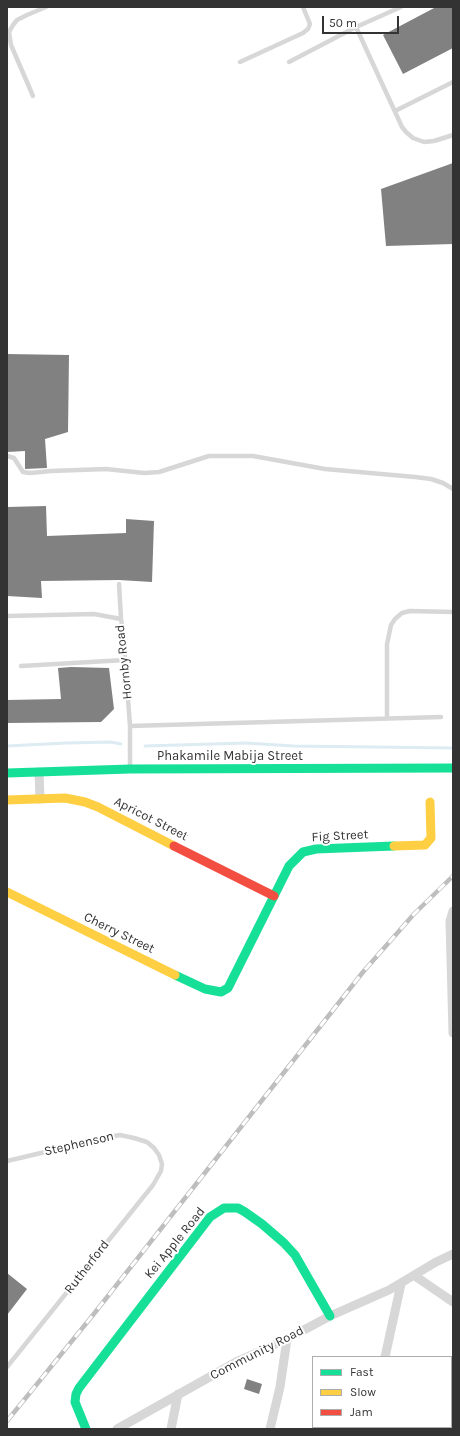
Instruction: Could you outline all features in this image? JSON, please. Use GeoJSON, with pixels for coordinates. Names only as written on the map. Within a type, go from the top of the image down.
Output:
{"type":"FeatureCollection","features":[{"type":"Feature","properties":{"kind":"main road","name":"Phakamile Mabija Street"},"geometry":{"type":"LineString","coordinates":[[7,773],[130,769],[453,768]]}},
{"type":"Feature","properties":{"kind":"main road","name":"Apricot Street"},"geometry":{"type":"LineString","coordinates":[[7,800],[65,798],[85,802],[98,807],[274,896]]}},
{"type":"Feature","properties":{"kind":"main road","name":"Fig Street"},"geometry":{"type":"LineString","coordinates":[[221,992],[228,988],[232,982],[289,866],[303,852],[316,848],[415,847],[425,845],[431,838],[430,802]]}},
{"type":"Feature","properties":{"kind":"main road","name":"Cherry Street"},"geometry":{"type":"LineString","coordinates":[[7,892],[205,989],[221,992]]}},
{"type":"Feature","properties":{"kind":"main road","name":"Kei Apple Road"},"geometry":{"type":"LineString","coordinates":[[86,1429],[75,1402],[76,1394],[79,1388],[210,1217],[224,1208],[238,1208],[245,1212],[284,1243],[295,1255],[330,1316]]}},
{"type":"Feature","properties":{"kind":"street"},"geometry":{"type":"LineString","coordinates":[[39,772],[40,799]]}},
{"type":"Feature","properties":{"kind":"street"},"geometry":{"type":"LineString","coordinates":[[453,911],[450,922],[453,1033]]}},
{"type":"Feature","properties":{"kind":"street","name":"Community Road"},"geometry":{"type":"LineString","coordinates":[[117,1429],[238,1362],[287,1339],[330,1316],[401,1284],[436,1262],[453,1254]]}},
{"type":"Feature","properties":{"kind":"street"},"geometry":{"type":"LineString","coordinates":[[415,1276],[453,1302]]}},
{"type":"Feature","properties":{"kind":"street"},"geometry":{"type":"LineString","coordinates":[[385,1356],[401,1284]]}},
{"type":"Feature","properties":{"kind":"street"},"geometry":{"type":"LineString","coordinates":[[270,1429],[280,1387],[287,1339]]}},
{"type":"Feature","properties":{"kind":"street"},"geometry":{"type":"LineString","coordinates":[[171,1429],[178,1394]]}},
{"type":"Feature","properties":{"kind":"lane"},"geometry":{"type":"LineString","coordinates":[[33,96],[11,45],[9,32],[12,25],[18,20],[46,7]]}},
{"type":"Feature","properties":{"kind":"lane"},"geometry":{"type":"LineString","coordinates":[[240,62],[303,33],[308,29],[310,24],[303,7]]}},
{"type":"Feature","properties":{"kind":"lane"},"geometry":{"type":"LineString","coordinates":[[289,62],[356,27],[401,7]]}},
{"type":"Feature","properties":{"kind":"lane"},"geometry":{"type":"LineString","coordinates":[[356,27],[402,127],[406,132],[424,142],[434,141],[453,135]]}},
{"type":"Feature","properties":{"kind":"lane"},"geometry":{"type":"LineString","coordinates":[[395,111],[453,82]]}},
{"type":"Feature","properties":{"kind":"lane"},"geometry":{"type":"LineString","coordinates":[[7,456],[14,458],[23,472],[30,473],[106,469],[152,473],[173,468],[209,456],[253,456],[326,469],[431,479],[453,488],[453,485]]}},
{"type":"Feature","properties":{"kind":"lane"},"geometry":{"type":"LineString","coordinates":[[119,584],[121,619]]}},
{"type":"Feature","properties":{"kind":"lane"},"geometry":{"type":"LineString","coordinates":[[387,719],[388,644],[391,625],[402,613],[453,612]]}},
{"type":"Feature","properties":{"kind":"lane","name":"Hornby Road"},"geometry":{"type":"LineString","coordinates":[[7,616],[94,614],[121,619],[130,726],[130,769]]}},
{"type":"Feature","properties":{"kind":"lane"},"geometry":{"type":"LineString","coordinates":[[21,666],[125,660]]}},
{"type":"Feature","properties":{"kind":"lane"},"geometry":{"type":"LineString","coordinates":[[130,726],[441,717]]}},
{"type":"Feature","properties":{"kind":"lane","name":"Stephenson"},"geometry":{"type":"LineString","coordinates":[[7,1161],[120,1135],[147,1142],[159,1155],[162,1164]]}},
{"type":"Feature","properties":{"kind":"lane","name":"Rutherford"},"geometry":{"type":"LineString","coordinates":[[7,1367],[153,1185],[161,1171],[162,1164]]}},
{"type":"Feature","properties":{"kind":"building"},"geometry":{"type":"Polygon","coordinates":[[[436,7],[453,7],[453,48],[403,74],[383,35],[436,7]]]}},
{"type":"Feature","properties":{"kind":"building"},"geometry":{"type":"Polygon","coordinates":[[[453,163],[453,244],[386,246],[381,189],[453,163]]]}},
{"type":"Feature","properties":{"kind":"building"},"geometry":{"type":"Polygon","coordinates":[[[7,354],[69,355],[68,432],[45,439],[47,468],[25,469],[25,451],[7,452],[7,354]]]}},
{"type":"Feature","properties":{"kind":"building"},"geometry":{"type":"Polygon","coordinates":[[[46,506],[47,536],[126,533],[126,519],[154,521],[152,582],[119,580],[41,581],[42,598],[7,596],[7,507],[46,506]]]}},
{"type":"Feature","properties":{"kind":"building"},"geometry":{"type":"Polygon","coordinates":[[[58,668],[109,668],[114,709],[101,722],[7,723],[7,700],[61,699],[58,668]]]}},
{"type":"Feature","properties":{"kind":"building"},"geometry":{"type":"Polygon","coordinates":[[[7,1273],[27,1289],[7,1315],[7,1273]]]}},
{"type":"Feature","properties":{"kind":"building"},"geometry":{"type":"Polygon","coordinates":[[[247,1379],[262,1384],[259,1394],[244,1389],[247,1379]]]}},
{"type":"Feature","properties":{"kind":"waterway"},"geometry":{"type":"LineString","coordinates":[[7,746],[111,742],[121,744]]}},
{"type":"Feature","properties":{"kind":"waterway"},"geometry":{"type":"LineString","coordinates":[[145,746],[246,743],[293,746],[453,748]]}},
{"type":"Feature","properties":{"kind":"railway"},"geometry":{"type":"LineString","coordinates":[[7,1421],[93,1315],[363,972],[414,914],[453,876]]}},
{"type":"Feature","properties":{"kind":"traffic: fast"},"geometry":{"type":"LineString","coordinates":[[7,773],[130,769],[453,768]]}},
{"type":"Feature","properties":{"kind":"traffic: fast"},"geometry":{"type":"LineString","coordinates":[[175,975],[205,989],[221,992],[228,988],[289,866],[303,852],[316,849],[394,846]]}},
{"type":"Feature","properties":{"kind":"traffic: fast"},"geometry":{"type":"LineString","coordinates":[[86,1429],[75,1402],[76,1394],[79,1388],[210,1217],[224,1208],[238,1208],[245,1212],[284,1243],[295,1255],[330,1316]]}},
{"type":"Feature","properties":{"kind":"traffic: slow"},"geometry":{"type":"LineString","coordinates":[[7,800],[65,798],[85,802],[98,807],[174,846]]}},
{"type":"Feature","properties":{"kind":"traffic: slow"},"geometry":{"type":"LineString","coordinates":[[394,846],[425,845],[431,838],[430,802]]}},
{"type":"Feature","properties":{"kind":"traffic: slow"},"geometry":{"type":"LineString","coordinates":[[7,892],[175,975]]}},
{"type":"Feature","properties":{"kind":"traffic: jam"},"geometry":{"type":"LineString","coordinates":[[174,846],[274,896]]}}]}
